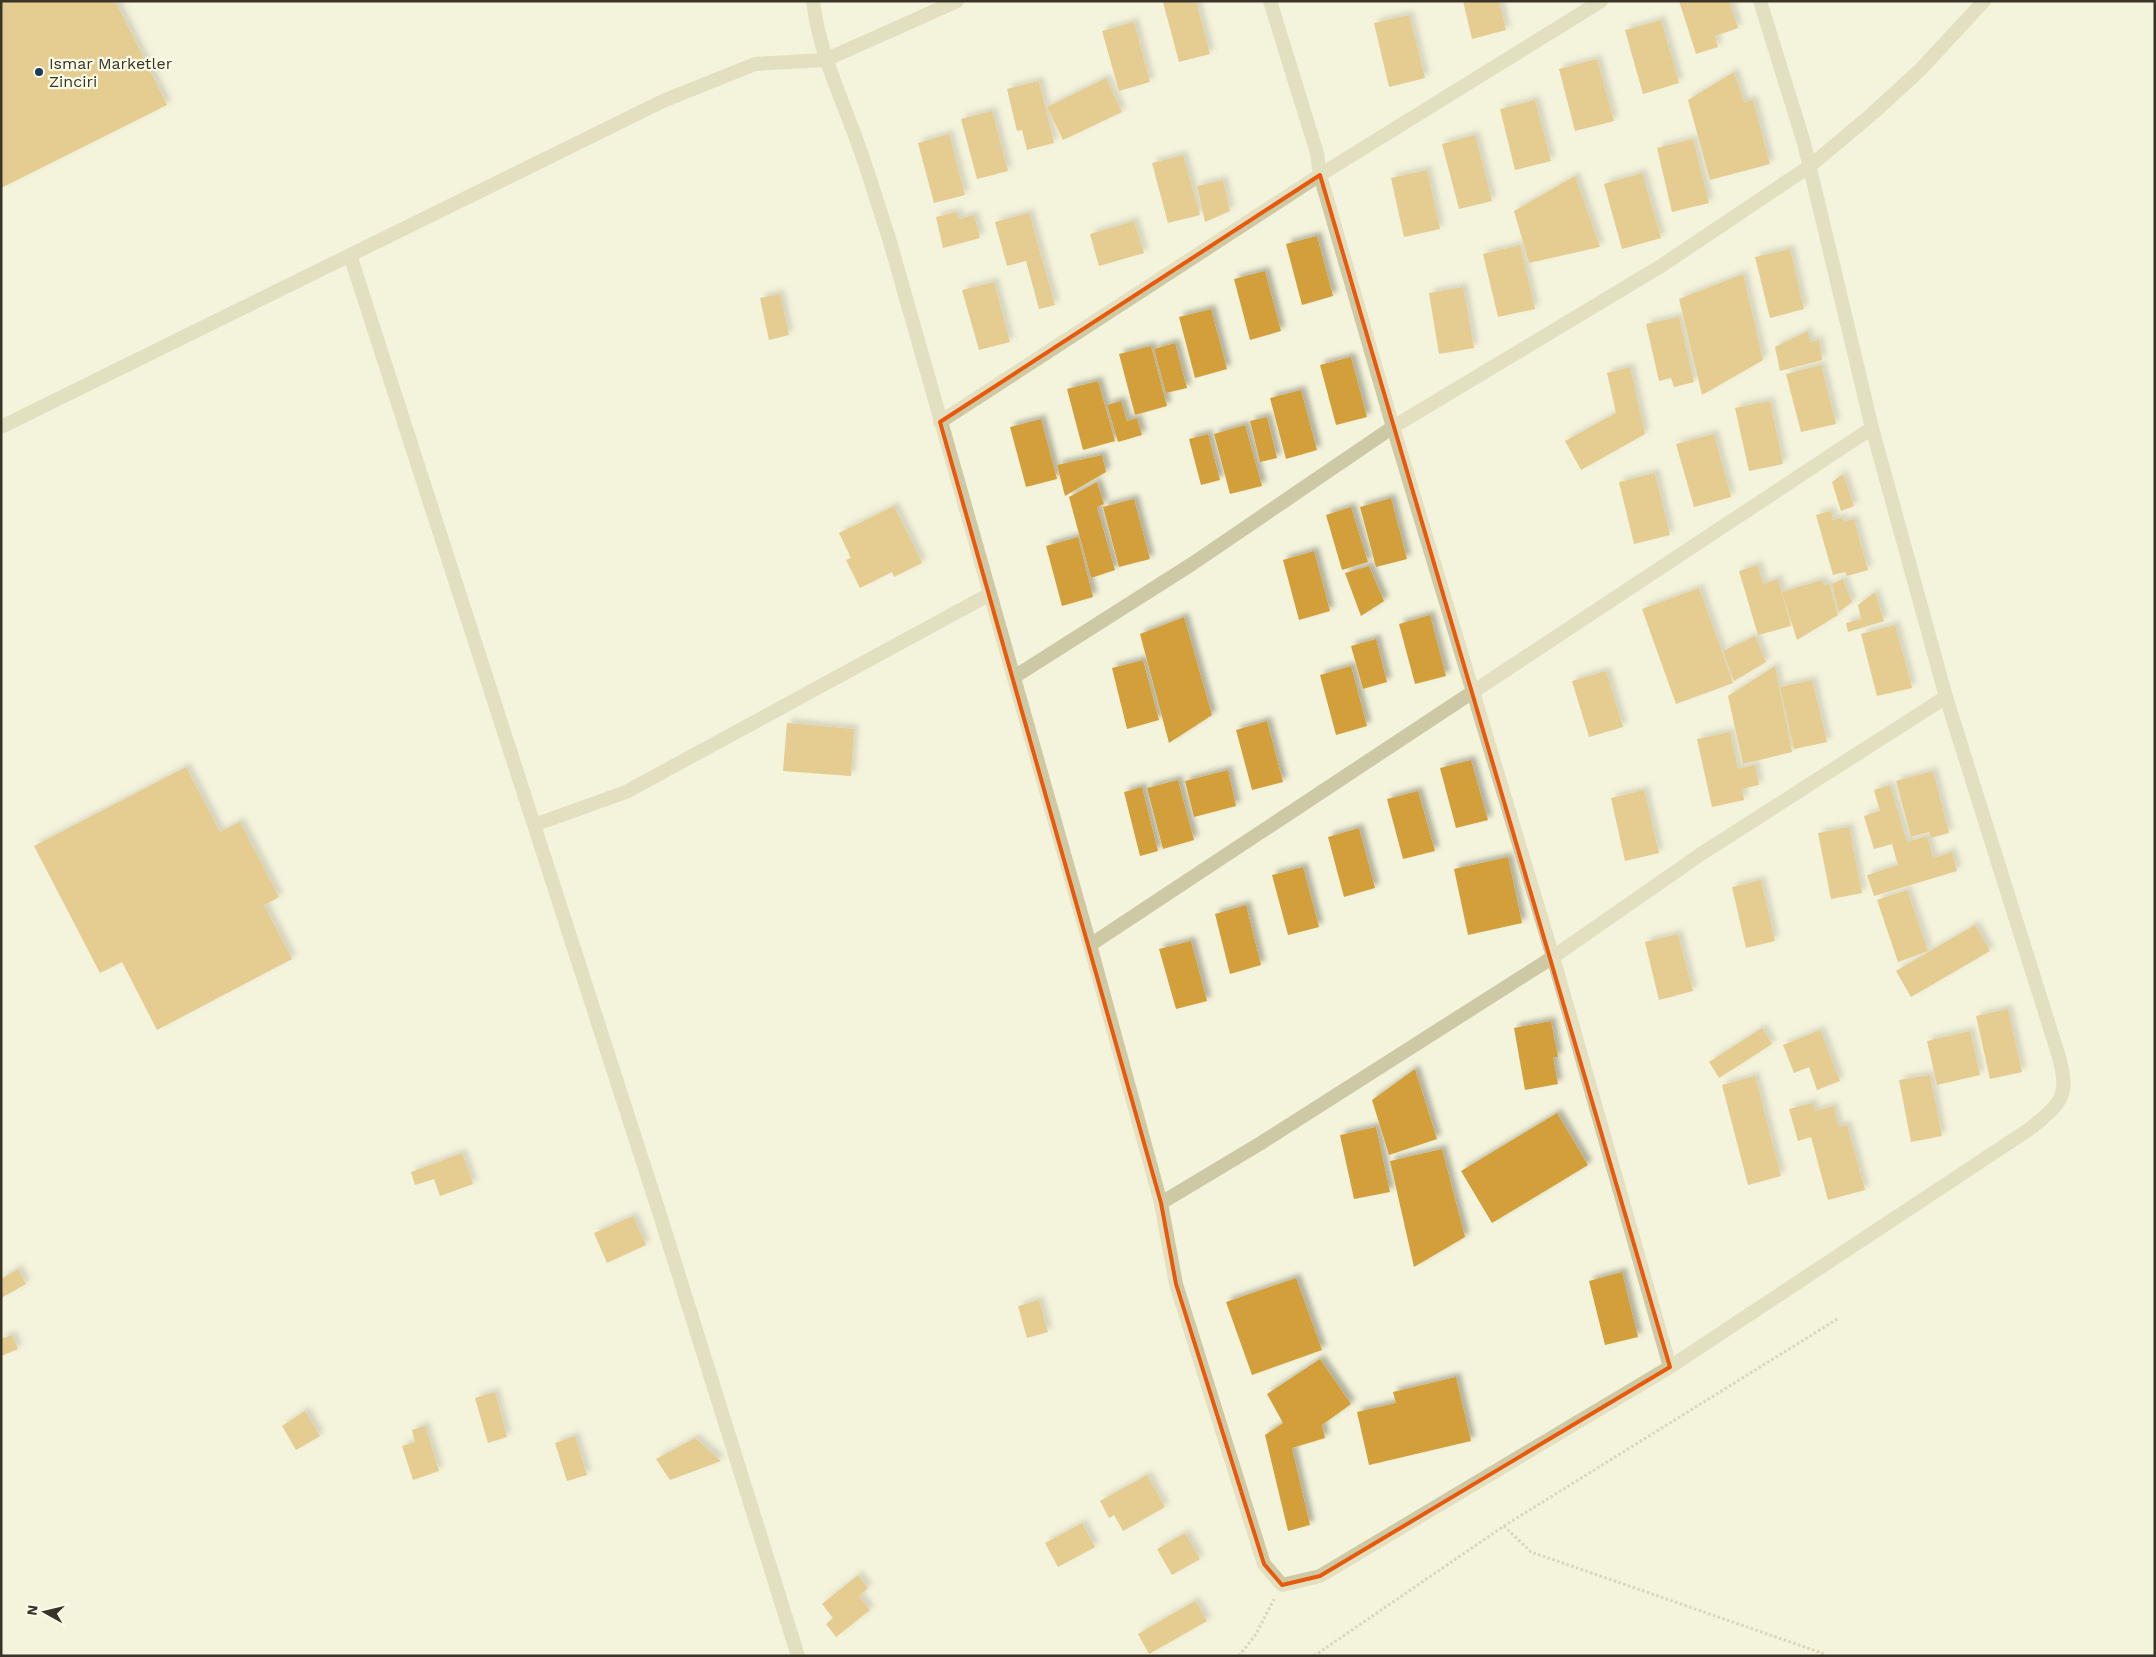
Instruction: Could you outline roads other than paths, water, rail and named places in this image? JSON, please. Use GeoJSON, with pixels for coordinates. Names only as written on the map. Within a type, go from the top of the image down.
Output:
{"type":"FeatureCollection","features":[{"type":"Feature","properties":{"kind":"street"},"geometry":{"type":"LineString","coordinates":[[814,1],[816,20],[825,60],[858,144],[888,235],[1090,946],[1161,1203],[1176,1284],[1264,1564],[1282,1585],[1320,1576],[1670,1367],[2031,1128],[2056,1108],[2062,1094],[2065,1083],[2059,1057],[1946,697],[1872,428],[1810,166],[1760,1]]}},
{"type":"Feature","properties":{"kind":"street"},"geometry":{"type":"LineString","coordinates":[[1,428],[663,101],[755,64],[825,60],[957,1]]}},
{"type":"Feature","properties":{"kind":"street"},"geometry":{"type":"LineString","coordinates":[[1270,1],[1317,153],[1320,175],[1393,427],[1553,957],[1670,1367]]}},
{"type":"Feature","properties":{"kind":"street"},"geometry":{"type":"LineString","coordinates":[[940,422],[1320,175],[1600,1]]}},
{"type":"Feature","properties":{"kind":"street"},"geometry":{"type":"LineString","coordinates":[[1014,677],[1192,564],[1393,427],[1661,266],[1810,166],[1872,114],[1920,70],[1984,1]]}},
{"type":"Feature","properties":{"kind":"street"},"geometry":{"type":"LineString","coordinates":[[350,255],[663,1225],[798,1656]]}},
{"type":"Feature","properties":{"kind":"street"},"geometry":{"type":"LineString","coordinates":[[1090,946],[1872,428]]}},
{"type":"Feature","properties":{"kind":"street"},"geometry":{"type":"LineString","coordinates":[[534,825],[626,792],[990,594]]}},
{"type":"Feature","properties":{"kind":"street"},"geometry":{"type":"LineString","coordinates":[[1161,1203],[1553,957],[1701,854],[1946,697]]}},
{"type":"Feature","properties":{"kind":"place","name":"Ismar Marketler Zinciri"},"geometry":{"type":"Point","coordinates":[39,72]}}]}
